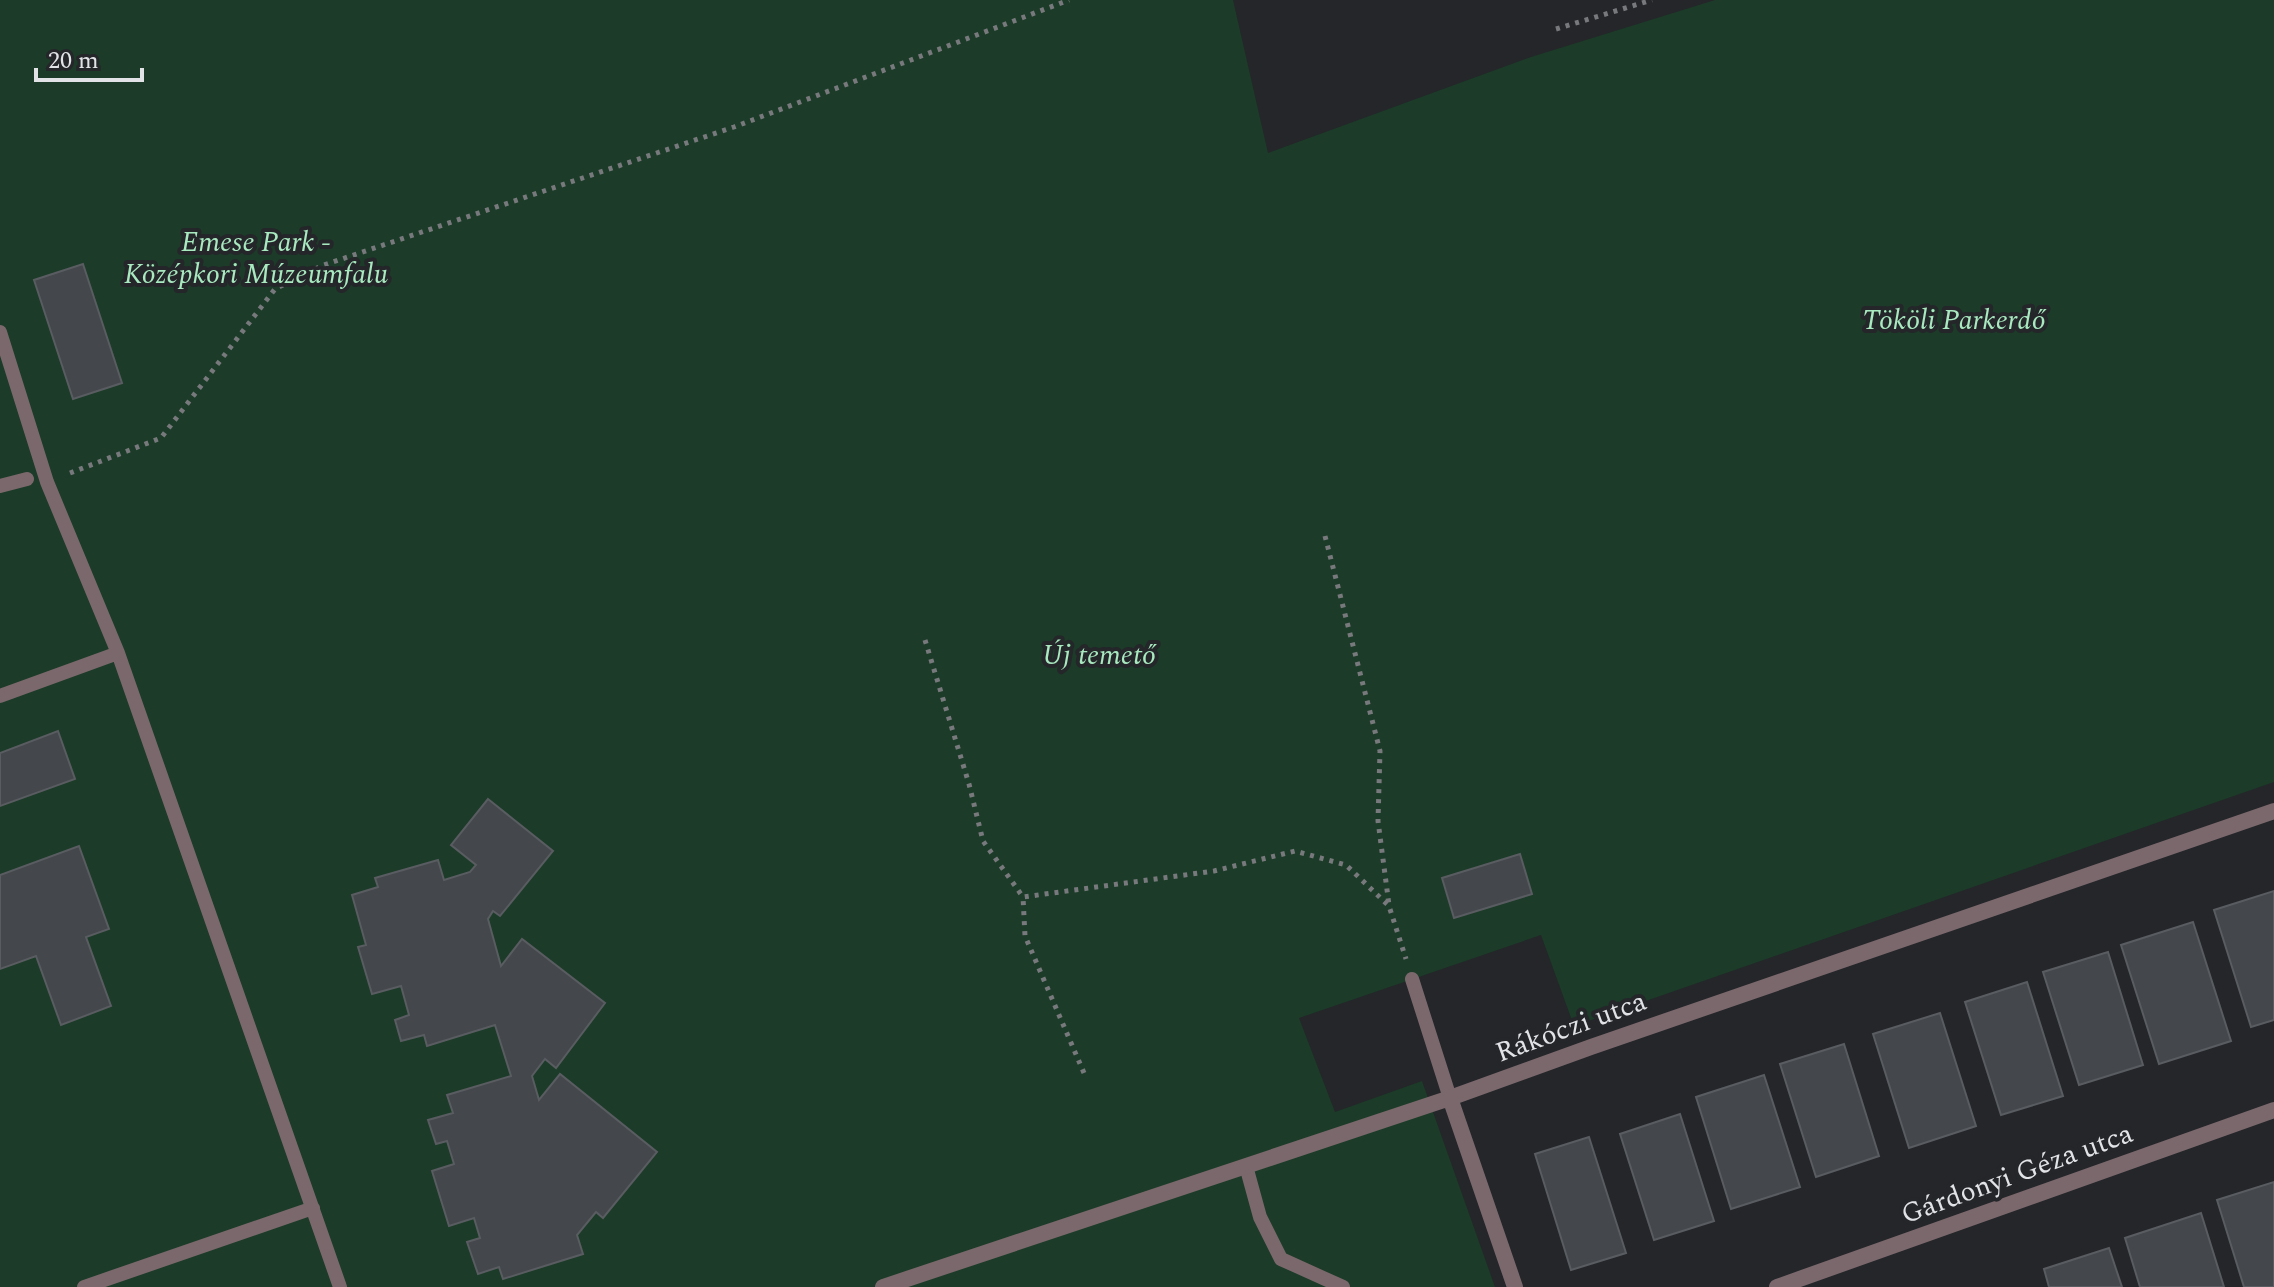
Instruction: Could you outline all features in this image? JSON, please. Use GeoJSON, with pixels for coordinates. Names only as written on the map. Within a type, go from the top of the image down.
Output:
{"type":"FeatureCollection","features":[{"type":"Feature","properties":{"kind":"street","name":"Rákóczi utca"},"geometry":{"type":"LineString","coordinates":[[883,1287],[1450,1098],[1620,1036],[2274,811]]}},
{"type":"Feature","properties":{"kind":"street"},"geometry":{"type":"LineString","coordinates":[[1450,1098],[1515,1287]]}},
{"type":"Feature","properties":{"kind":"street","name":"Gárdonyi Géza utca"},"geometry":{"type":"LineString","coordinates":[[1777,1287],[2274,1110]]}},
{"type":"Feature","properties":{"kind":"lane"},"geometry":{"type":"LineString","coordinates":[[0,332],[47,482],[118,653],[340,1287]]}},
{"type":"Feature","properties":{"kind":"lane"},"geometry":{"type":"LineString","coordinates":[[0,486],[27,479]]}},
{"type":"Feature","properties":{"kind":"lane"},"geometry":{"type":"LineString","coordinates":[[0,696],[118,653]]}},
{"type":"Feature","properties":{"kind":"lane"},"geometry":{"type":"LineString","coordinates":[[1412,979],[1450,1098]]}},
{"type":"Feature","properties":{"kind":"lane"},"geometry":{"type":"LineString","coordinates":[[1246,1166],[1260,1217],[1281,1259],[1343,1287]]}},
{"type":"Feature","properties":{"kind":"lane"},"geometry":{"type":"LineString","coordinates":[[84,1287],[313,1208]]}},
{"type":"Feature","properties":{"kind":"path"},"geometry":{"type":"LineString","coordinates":[[47,482],[161,438],[275,289],[321,266],[734,127],[1069,0]]}},
{"type":"Feature","properties":{"kind":"path"},"geometry":{"type":"LineString","coordinates":[[1556,29],[1652,0]]}},
{"type":"Feature","properties":{"kind":"path"},"geometry":{"type":"LineString","coordinates":[[1325,536],[1380,751],[1378,821],[1389,906],[1412,979]]}},
{"type":"Feature","properties":{"kind":"path"},"geometry":{"type":"LineString","coordinates":[[925,640],[983,841],[1023,897],[1025,936],[1084,1073]]}},
{"type":"Feature","properties":{"kind":"path"},"geometry":{"type":"LineString","coordinates":[[1023,897],[1214,871],[1295,851],[1346,865],[1389,906]]}},
{"type":"Feature","properties":{"kind":"green space"},"geometry":{"type":"Polygon","coordinates":[[[0,0],[1233,0],[1268,153],[1531,57],[1715,0],[2274,0],[2274,782],[1574,1026],[1541,935],[1299,1018],[1335,1112],[1422,1081],[1495,1287],[0,1287],[0,0]]]}},
{"type":"Feature","properties":{"kind":"building"},"geometry":{"type":"Polygon","coordinates":[[[83,264],[122,383],[73,399],[34,280],[83,264]]]}},
{"type":"Feature","properties":{"kind":"building"},"geometry":{"type":"Polygon","coordinates":[[[58,731],[75,779],[0,806],[0,753],[58,731]]]}},
{"type":"Feature","properties":{"kind":"building"},"geometry":{"type":"Polygon","coordinates":[[[488,799],[553,851],[500,916],[493,911],[488,919],[501,966],[522,939],[605,1003],[556,1068],[545,1059],[532,1076],[539,1100],[560,1074],[657,1152],[603,1218],[596,1212],[577,1235],[583,1254],[503,1279],[499,1267],[478,1274],[467,1242],[480,1238],[474,1218],[449,1226],[432,1171],[454,1164],[447,1141],[436,1144],[428,1120],[453,1113],[447,1095],[511,1076],[495,1025],[427,1046],[424,1035],[401,1041],[395,1020],[409,1015],[401,986],[372,994],[358,947],[366,945],[352,895],[378,887],[375,878],[438,860],[444,880],[470,872],[476,865],[451,845],[488,799]]]}},
{"type":"Feature","properties":{"kind":"building"},"geometry":{"type":"Polygon","coordinates":[[[79,846],[109,929],[86,937],[111,1006],[61,1025],[36,956],[0,969],[0,875],[79,846]]]}},
{"type":"Feature","properties":{"kind":"building"},"geometry":{"type":"Polygon","coordinates":[[[1520,854],[1532,894],[1454,918],[1442,878],[1520,854]]]}},
{"type":"Feature","properties":{"kind":"building"},"geometry":{"type":"Polygon","coordinates":[[[2274,891],[2274,1020],[2251,1027],[2214,910],[2274,891]]]}},
{"type":"Feature","properties":{"kind":"building"},"geometry":{"type":"Polygon","coordinates":[[[2193,922],[2231,1041],[2159,1064],[2121,945],[2193,922]]]}},
{"type":"Feature","properties":{"kind":"building"},"geometry":{"type":"Polygon","coordinates":[[[2108,952],[2143,1065],[2079,1085],[2043,972],[2108,952]]]}},
{"type":"Feature","properties":{"kind":"building"},"geometry":{"type":"Polygon","coordinates":[[[2027,982],[2063,1096],[2001,1115],[1965,1002],[2027,982]]]}},
{"type":"Feature","properties":{"kind":"building"},"geometry":{"type":"Polygon","coordinates":[[[1940,1013],[1976,1126],[1909,1148],[1873,1034],[1940,1013]]]}},
{"type":"Feature","properties":{"kind":"building"},"geometry":{"type":"Polygon","coordinates":[[[1844,1044],[1879,1156],[1816,1177],[1780,1064],[1844,1044]]]}},
{"type":"Feature","properties":{"kind":"building"},"geometry":{"type":"Polygon","coordinates":[[[1764,1075],[1800,1187],[1731,1209],[1696,1097],[1764,1075]]]}},
{"type":"Feature","properties":{"kind":"building"},"geometry":{"type":"Polygon","coordinates":[[[1680,1114],[1714,1221],[1654,1240],[1620,1134],[1680,1114]]]}},
{"type":"Feature","properties":{"kind":"building"},"geometry":{"type":"Polygon","coordinates":[[[1589,1137],[1626,1253],[1571,1270],[1535,1154],[1589,1137]]]}},
{"type":"Feature","properties":{"kind":"building"},"geometry":{"type":"Polygon","coordinates":[[[2274,1182],[2274,1287],[2244,1287],[2217,1200],[2274,1182]]]}},
{"type":"Feature","properties":{"kind":"building"},"geometry":{"type":"Polygon","coordinates":[[[2201,1213],[2224,1287],[2140,1287],[2125,1238],[2201,1213]]]}},
{"type":"Feature","properties":{"kind":"building"},"geometry":{"type":"Polygon","coordinates":[[[2109,1248],[2122,1287],[2049,1287],[2044,1269],[2109,1248]]]}},
{"type":"Feature","properties":{"kind":"park label","name":"Emese Park - Középkori Múzeumfalu"},"geometry":{"type":"Point","coordinates":[256,258]}},
{"type":"Feature","properties":{"kind":"park label","name":"Tököli Parkerdő"},"geometry":{"type":"Point","coordinates":[1954,320]}},
{"type":"Feature","properties":{"kind":"park label","name":"Új temető"},"geometry":{"type":"Point","coordinates":[1099,655]}}]}
